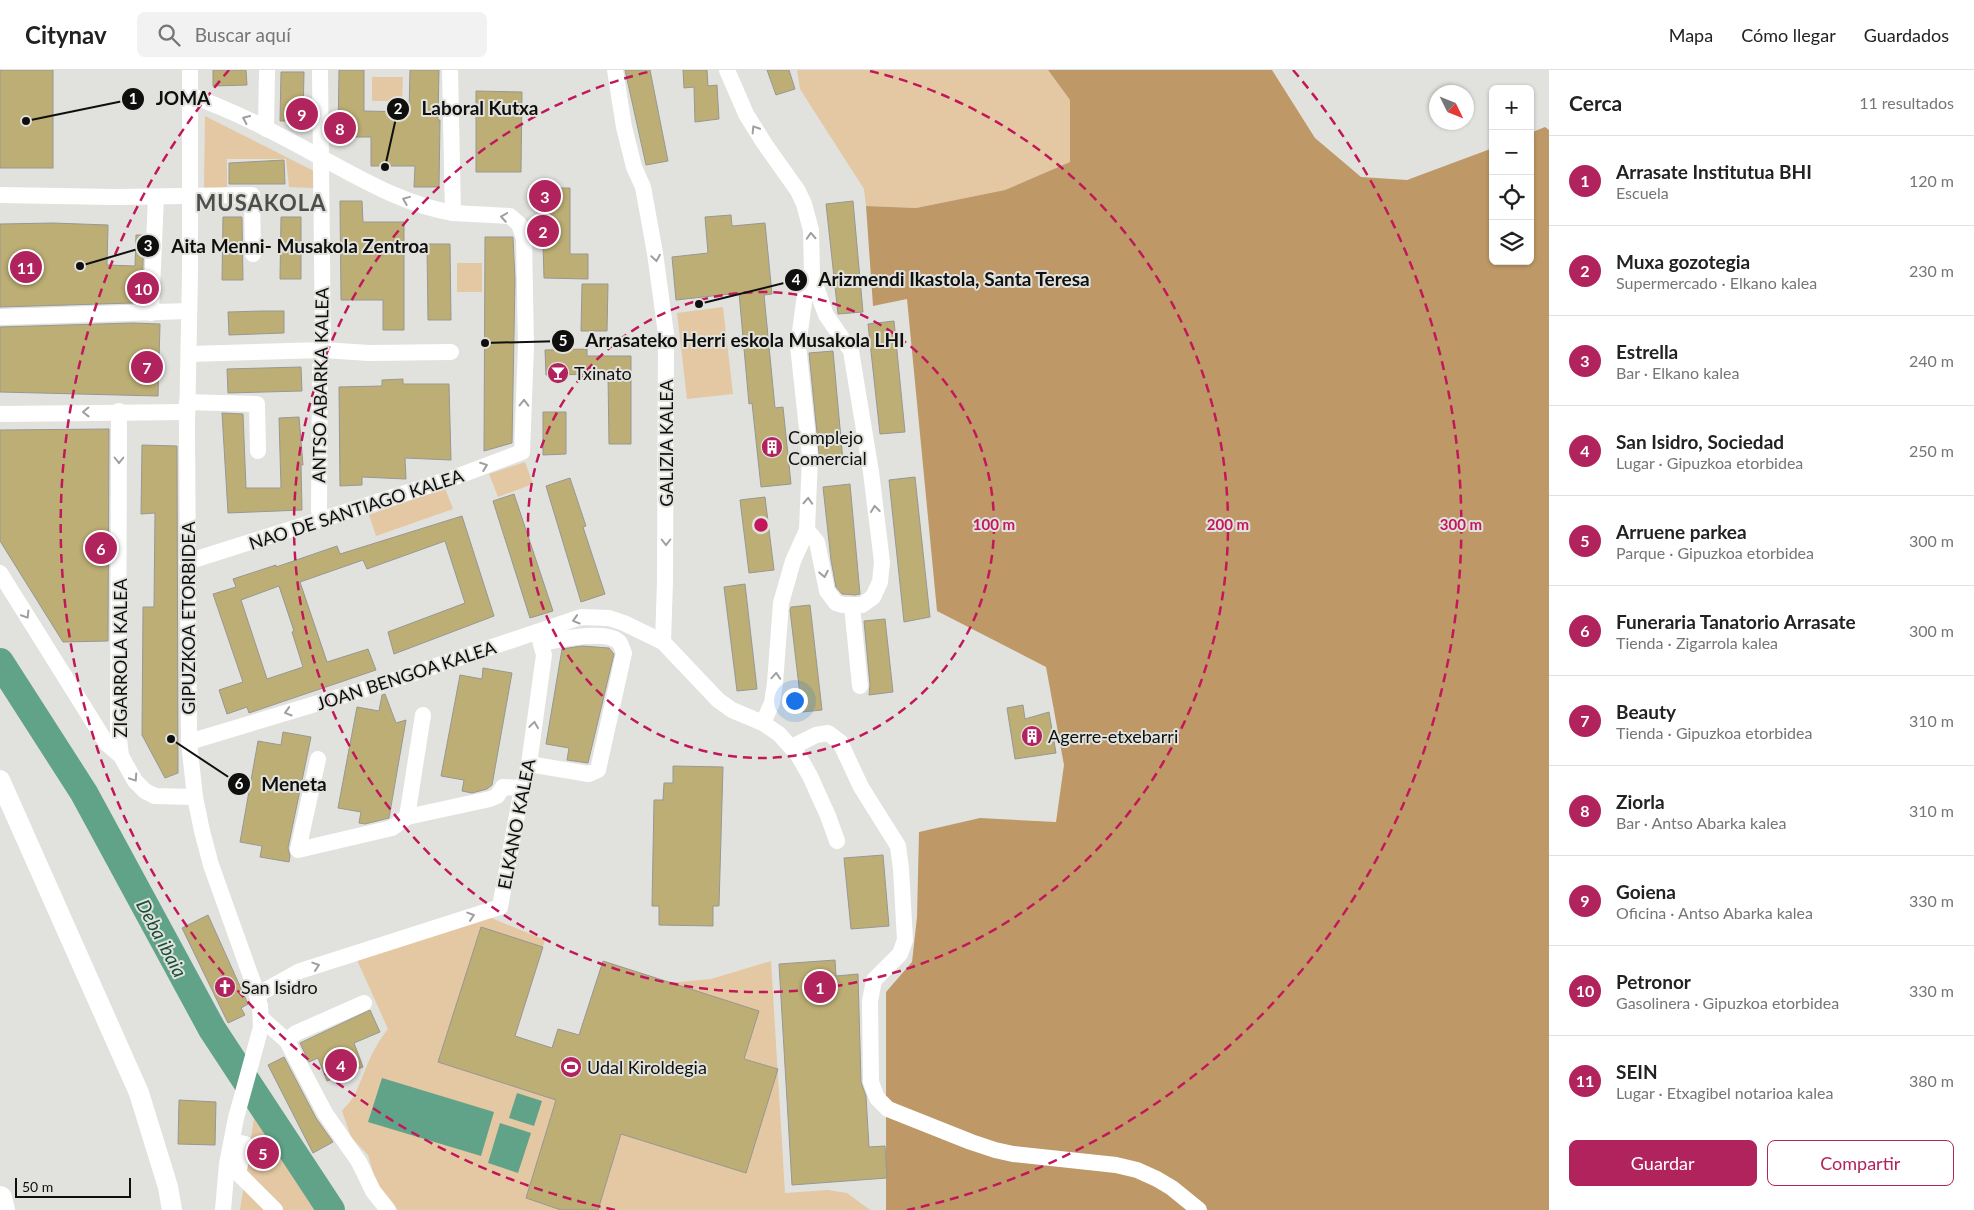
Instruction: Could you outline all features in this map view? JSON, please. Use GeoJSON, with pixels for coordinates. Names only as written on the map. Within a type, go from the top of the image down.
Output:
{"type":"FeatureCollection","features":[{"type":"Feature","properties":{"kind":"highway"},"geometry":{"type":"LineString","coordinates":[[0,1198],[3,1210]]}},
{"type":"Feature","properties":{"kind":"main road"},"geometry":{"type":"LineString","coordinates":[[0,780],[139,1093],[168,1187],[172,1210]]}},
{"type":"Feature","properties":{"kind":"street","name":"GIPUZKOA ETORBIDEA"},"geometry":{"type":"LineString","coordinates":[[190,70],[189,354],[187,407],[189,742],[195,797],[212,865],[257,995],[261,1018],[261,1027],[255,1053],[236,1118],[227,1164],[223,1210]]}},
{"type":"Feature","properties":{"kind":"street"},"geometry":{"type":"LineString","coordinates":[[266,129],[267,70]]}},
{"type":"Feature","properties":{"kind":"street","name":"ANTSO ABARKA KALEA"},"geometry":{"type":"LineString","coordinates":[[320,70],[323,350],[320,368],[319,501],[321,520]]}},
{"type":"Feature","properties":{"kind":"street"},"geometry":{"type":"LineString","coordinates":[[189,95],[266,129],[368,183],[410,202],[435,210],[453,213],[450,70]]}},
{"type":"Feature","properties":{"kind":"street","name":"GALIZIA KALEA"},"geometry":{"type":"LineString","coordinates":[[615,70],[624,127],[634,167],[643,187],[655,253],[666,334],[663,642]]}},
{"type":"Feature","properties":{"kind":"street"},"geometry":{"type":"LineString","coordinates":[[728,70],[746,114],[782,170],[798,191],[804,204],[811,230],[812,276],[826,315],[850,351],[871,472],[881,553],[880,582],[873,597],[862,605],[852,606],[836,603],[827,591],[817,542],[807,530]]}},
{"type":"Feature","properties":{"kind":"street"},"geometry":{"type":"LineString","coordinates":[[0,195],[190,197],[252,195],[253,254]]}},
{"type":"Feature","properties":{"kind":"street"},"geometry":{"type":"LineString","coordinates":[[151,313],[156,197]]}},
{"type":"Feature","properties":{"kind":"street","name":"NAO DE SANTIAGO KALEA"},"geometry":{"type":"LineString","coordinates":[[187,562],[453,478],[522,452],[526,346],[524,238],[519,224],[510,216],[453,213]]}},
{"type":"Feature","properties":{"kind":"street"},"geometry":{"type":"LineString","coordinates":[[763,723],[772,703],[775,684],[781,603],[793,561],[807,530],[810,457],[798,346],[805,295],[812,276]]}},
{"type":"Feature","properties":{"kind":"street"},"geometry":{"type":"LineString","coordinates":[[0,317],[189,311]]}},
{"type":"Feature","properties":{"kind":"street"},"geometry":{"type":"LineString","coordinates":[[189,354],[323,350],[369,353],[451,352]]}},
{"type":"Feature","properties":{"kind":"street"},"geometry":{"type":"LineString","coordinates":[[0,414],[120,411],[257,404],[258,451]]}},
{"type":"Feature","properties":{"kind":"street","name":"ZIGARROLA KALEA"},"geometry":{"type":"LineString","coordinates":[[120,411],[118,731],[121,756]]}},
{"type":"Feature","properties":{"kind":"street","name":"ZIGARROLA KALEA"},"geometry":{"type":"LineString","coordinates":[[0,573],[107,744],[121,756],[135,781],[145,792],[155,796],[195,797]]}},
{"type":"Feature","properties":{"kind":"street"},"geometry":{"type":"LineString","coordinates":[[852,606],[860,686]]}},
{"type":"Feature","properties":{"kind":"street","name":"JOAN BENGOA KALEA"},"geometry":{"type":"LineString","coordinates":[[189,742],[539,638],[581,618],[609,618],[624,622],[663,642],[718,700],[732,710],[763,723],[779,734],[792,747],[810,776],[837,841]]}},
{"type":"Feature","properties":{"kind":"street"},"geometry":{"type":"LineString","coordinates":[[529,764],[589,774],[598,770],[624,652],[620,642],[614,639],[586,635],[539,638]]}},
{"type":"Feature","properties":{"kind":"street","name":"ELKANO KALEA"},"geometry":{"type":"LineString","coordinates":[[257,995],[300,971],[500,906],[522,788],[529,764],[544,655],[539,638]]}},
{"type":"Feature","properties":{"kind":"street"},"geometry":{"type":"LineString","coordinates":[[407,817],[423,715]]}},
{"type":"Feature","properties":{"kind":"street"},"geometry":{"type":"LineString","coordinates":[[792,747],[816,735],[828,733],[840,742],[861,787],[898,846],[905,940],[900,954],[874,980],[870,1001],[871,1082],[877,1098],[888,1109],[996,1150],[1013,1154],[1116,1165],[1137,1170],[1172,1188],[1199,1210]]}},
{"type":"Feature","properties":{"kind":"street"},"geometry":{"type":"LineString","coordinates":[[318,759],[298,850],[392,828],[407,817],[490,800],[497,796],[503,786],[522,788]]}},
{"type":"Feature","properties":{"kind":"street"},"geometry":{"type":"LineString","coordinates":[[287,1041],[296,1033],[364,1003]]}},
{"type":"Feature","properties":{"kind":"street"},"geometry":{"type":"LineString","coordinates":[[261,1018],[287,1041],[325,1113],[359,1162],[372,1192],[388,1210]]}},
{"type":"Feature","properties":{"kind":"street"},"geometry":{"type":"LineString","coordinates":[[232,1141],[245,1144],[238,1173],[275,1210]]}},
{"type":"Feature","properties":{"kind":"shaded area"},"geometry":{"type":"Polygon","coordinates":[[[797,70],[1048,70],[1070,100],[1070,162],[1005,190],[916,208],[866,206],[864,189],[800,89],[797,70]]]}},
{"type":"Feature","properties":{"kind":"shaded area"},"geometry":{"type":"Polygon","coordinates":[[[1048,70],[1272,70],[1315,138],[1361,177],[1407,180],[1489,149],[1489,265],[1534,265],[1534,131],[1545,127],[1549,130],[1549,1210],[886,1210],[886,992],[912,962],[917,917],[919,832],[980,818],[1056,822],[1064,765],[1046,667],[937,611],[907,299],[873,306],[866,206],[916,208],[1005,190],[1070,162],[1070,100],[1048,70]]]}},
{"type":"Feature","properties":{"kind":"shaded area"},"geometry":{"type":"Polygon","coordinates":[[[372,77],[403,77],[402,101],[372,101],[372,77]]]}},
{"type":"Feature","properties":{"kind":"shaded area"},"geometry":{"type":"Polygon","coordinates":[[[205,116],[314,171],[313,188],[289,187],[286,159],[227,159],[227,187],[204,189],[205,116]]]}},
{"type":"Feature","properties":{"kind":"shaded area"},"geometry":{"type":"Polygon","coordinates":[[[457,263],[482,263],[482,292],[457,292],[457,263]]]}},
{"type":"Feature","properties":{"kind":"shaded area"},"geometry":{"type":"Polygon","coordinates":[[[723,307],[733,394],[687,399],[677,313],[723,307]]]}},
{"type":"Feature","properties":{"kind":"shaded area"},"geometry":{"type":"Polygon","coordinates":[[[525,462],[533,484],[498,497],[489,474],[525,462]]]}},
{"type":"Feature","properties":{"kind":"shaded area"},"geometry":{"type":"Polygon","coordinates":[[[445,488],[453,509],[376,536],[369,515],[445,488]]]}},
{"type":"Feature","properties":{"kind":"shaded area","name":"Udal Kiroldegia"},"geometry":{"type":"Polygon","coordinates":[[[489,917],[545,940],[515,1036],[552,1048],[558,1029],[580,1035],[603,961],[668,983],[711,979],[771,961],[785,1193],[828,1190],[847,1193],[870,1210],[398,1210],[378,1189],[368,1155],[351,1137],[342,1111],[355,1095],[373,1051],[388,1029],[357,960],[489,917]]]}},
{"type":"Feature","properties":{"kind":"shaded area"},"geometry":{"type":"Polygon","coordinates":[[[382,1078],[494,1112],[481,1156],[368,1122],[382,1078]]]}},
{"type":"Feature","properties":{"kind":"shaded area"},"geometry":{"type":"Polygon","coordinates":[[[517,1093],[542,1101],[534,1126],[509,1118],[517,1093]]]}},
{"type":"Feature","properties":{"kind":"shaded area"},"geometry":{"type":"Polygon","coordinates":[[[254,1118],[314,1210],[240,1210],[254,1118]]]}},
{"type":"Feature","properties":{"kind":"shaded area"},"geometry":{"type":"Polygon","coordinates":[[[500,1123],[531,1133],[518,1173],[488,1163],[500,1123]]]}},
{"type":"Feature","properties":{"kind":"building"},"geometry":{"type":"Polygon","coordinates":[[[0,70],[53,70],[53,168],[0,168],[0,70]]]}},
{"type":"Feature","properties":{"kind":"building"},"geometry":{"type":"Polygon","coordinates":[[[213,70],[246,70],[247,85],[213,86],[213,70]]]}},
{"type":"Feature","properties":{"kind":"building"},"geometry":{"type":"Polygon","coordinates":[[[339,70],[364,70],[364,111],[409,112],[410,70],[439,70],[439,187],[414,187],[415,166],[371,166],[371,137],[338,137],[339,70]]]}},
{"type":"Feature","properties":{"kind":"building"},"geometry":{"type":"Polygon","coordinates":[[[625,70],[650,70],[668,161],[646,165],[625,70]]]}},
{"type":"Feature","properties":{"kind":"building"},"geometry":{"type":"Polygon","coordinates":[[[683,70],[707,70],[708,86],[717,85],[719,119],[695,122],[694,87],[684,88],[683,70]]]}},
{"type":"Feature","properties":{"kind":"building"},"geometry":{"type":"Polygon","coordinates":[[[767,70],[789,70],[795,89],[776,95],[767,70]]]}},
{"type":"Feature","properties":{"kind":"building"},"geometry":{"type":"Polygon","coordinates":[[[281,72],[304,72],[303,121],[280,121],[281,72]]]}},
{"type":"Feature","properties":{"kind":"building"},"geometry":{"type":"Polygon","coordinates":[[[476,91],[522,92],[521,172],[476,172],[476,91]]]}},
{"type":"Feature","properties":{"kind":"building"},"geometry":{"type":"Polygon","coordinates":[[[284,160],[285,184],[229,184],[229,163],[284,160]]]}},
{"type":"Feature","properties":{"kind":"building"},"geometry":{"type":"Polygon","coordinates":[[[540,188],[570,188],[570,254],[588,254],[588,279],[544,278],[543,244],[540,244],[540,188]]]}},
{"type":"Feature","properties":{"kind":"building"},"geometry":{"type":"Polygon","coordinates":[[[340,201],[362,201],[363,222],[404,222],[404,330],[383,330],[383,300],[341,300],[340,201]]]}},
{"type":"Feature","properties":{"kind":"building"},"geometry":{"type":"Polygon","coordinates":[[[853,201],[863,312],[838,314],[826,204],[853,201]]]}},
{"type":"Feature","properties":{"kind":"building"},"geometry":{"type":"Polygon","coordinates":[[[731,215],[732,226],[765,223],[772,294],[764,295],[775,408],[783,407],[791,484],[761,487],[752,403],[749,404],[739,293],[676,300],[672,257],[708,253],[705,217],[731,215]]]}},
{"type":"Feature","properties":{"kind":"building"},"geometry":{"type":"Polygon","coordinates":[[[223,217],[242,217],[243,280],[222,280],[223,217]]]}},
{"type":"Feature","properties":{"kind":"building"},"geometry":{"type":"Polygon","coordinates":[[[281,217],[301,217],[301,279],[280,279],[281,217]]]}},
{"type":"Feature","properties":{"kind":"building"},"geometry":{"type":"Polygon","coordinates":[[[0,224],[108,225],[107,265],[135,266],[136,235],[144,235],[142,293],[133,293],[133,303],[0,307],[0,224]]]}},
{"type":"Feature","properties":{"kind":"building"},"geometry":{"type":"Polygon","coordinates":[[[485,237],[513,237],[515,280],[512,443],[484,451],[485,237]]]}},
{"type":"Feature","properties":{"kind":"building"},"geometry":{"type":"Polygon","coordinates":[[[427,244],[450,244],[451,320],[428,320],[427,244]]]}},
{"type":"Feature","properties":{"kind":"building"},"geometry":{"type":"Polygon","coordinates":[[[582,284],[608,284],[607,331],[581,331],[582,284]]]}},
{"type":"Feature","properties":{"kind":"building"},"geometry":{"type":"Polygon","coordinates":[[[284,311],[284,333],[229,335],[228,312],[284,311]]]}},
{"type":"Feature","properties":{"kind":"building"},"geometry":{"type":"Polygon","coordinates":[[[894,321],[905,432],[880,434],[868,324],[894,321]]]}},
{"type":"Feature","properties":{"kind":"building"},"geometry":{"type":"Polygon","coordinates":[[[133,323],[160,324],[158,396],[0,392],[0,327],[133,323]]]}},
{"type":"Feature","properties":{"kind":"building"},"geometry":{"type":"Polygon","coordinates":[[[587,349],[587,356],[631,356],[631,444],[609,444],[608,374],[546,375],[545,350],[587,349]]]}},
{"type":"Feature","properties":{"kind":"building"},"geometry":{"type":"Polygon","coordinates":[[[833,351],[843,461],[820,463],[809,353],[833,351]]]}},
{"type":"Feature","properties":{"kind":"building"},"geometry":{"type":"Polygon","coordinates":[[[301,367],[302,391],[228,393],[227,369],[301,367]]]}},
{"type":"Feature","properties":{"kind":"building"},"geometry":{"type":"Polygon","coordinates":[[[403,379],[403,384],[449,384],[451,460],[405,458],[406,479],[362,477],[362,485],[340,486],[339,387],[382,386],[382,380],[403,379]]]}},
{"type":"Feature","properties":{"kind":"building"},"geometry":{"type":"Polygon","coordinates":[[[543,412],[566,412],[566,454],[543,455],[543,412]]]}},
{"type":"Feature","properties":{"kind":"building"},"geometry":{"type":"Polygon","coordinates":[[[222,413],[243,414],[246,488],[281,488],[279,418],[299,417],[303,465],[301,465],[302,510],[228,513],[222,413]]]}},
{"type":"Feature","properties":{"kind":"building"},"geometry":{"type":"Polygon","coordinates":[[[109,429],[108,641],[63,642],[0,541],[0,430],[109,429]]]}},
{"type":"Feature","properties":{"kind":"building"},"geometry":{"type":"Polygon","coordinates":[[[142,445],[177,446],[178,773],[165,778],[142,735],[143,607],[154,607],[155,513],[141,514],[142,445]]]}},
{"type":"Feature","properties":{"kind":"building"},"geometry":{"type":"Polygon","coordinates":[[[915,477],[930,617],[904,622],[889,480],[915,477]]]}},
{"type":"Feature","properties":{"kind":"building"},"geometry":{"type":"Polygon","coordinates":[[[570,478],[586,526],[583,527],[605,594],[581,602],[546,486],[570,478]]]}},
{"type":"Feature","properties":{"kind":"building"},"geometry":{"type":"Polygon","coordinates":[[[850,484],[860,594],[855,595],[842,594],[836,587],[823,487],[850,484]]]}},
{"type":"Feature","properties":{"kind":"building"},"geometry":{"type":"Polygon","coordinates":[[[514,494],[553,611],[530,618],[493,501],[514,494]]]}},
{"type":"Feature","properties":{"kind":"building"},"geometry":{"type":"Polygon","coordinates":[[[765,497],[774,570],[749,573],[740,500],[765,497]]]}},
{"type":"Feature","properties":{"kind":"building"},"geometry":{"type":"Polygon","coordinates":[[[462,516],[494,616],[394,654],[388,632],[465,603],[445,541],[367,569],[363,560],[300,582],[327,662],[368,649],[376,670],[249,713],[247,707],[227,714],[219,690],[243,682],[213,594],[236,587],[233,579],[276,565],[276,567],[337,546],[340,554],[462,516]],[[279,586],[241,600],[267,679],[303,667],[292,632],[294,631],[279,586]]]}},
{"type":"Feature","properties":{"kind":"building"},"geometry":{"type":"Polygon","coordinates":[[[745,584],[757,689],[737,691],[724,587],[745,584]]]}},
{"type":"Feature","properties":{"kind":"building"},"geometry":{"type":"Polygon","coordinates":[[[810,605],[822,710],[802,712],[790,610],[791,607],[810,605]]]}},
{"type":"Feature","properties":{"kind":"building"},"geometry":{"type":"Polygon","coordinates":[[[885,619],[893,692],[869,695],[870,685],[864,621],[885,619]]]}},
{"type":"Feature","properties":{"kind":"building"},"geometry":{"type":"Polygon","coordinates":[[[582,646],[609,648],[614,654],[588,763],[567,760],[569,748],[546,744],[562,649],[582,646]]]}},
{"type":"Feature","properties":{"kind":"building"},"geometry":{"type":"Polygon","coordinates":[[[483,668],[512,673],[492,785],[487,789],[472,793],[462,791],[464,780],[441,776],[460,675],[482,679],[483,668]]]}},
{"type":"Feature","properties":{"kind":"building"},"geometry":{"type":"Polygon","coordinates":[[[385,694],[396,723],[406,720],[389,818],[365,824],[359,823],[361,812],[338,808],[357,707],[379,711],[382,695],[385,694]]]}},
{"type":"Feature","properties":{"kind":"building","name":"Agerre-etxebarri"},"geometry":{"type":"Polygon","coordinates":[[[1023,705],[1025,719],[1049,712],[1056,753],[1015,759],[1007,708],[1023,705]]]}},
{"type":"Feature","properties":{"kind":"building"},"geometry":{"type":"Polygon","coordinates":[[[283,732],[311,737],[288,848],[289,862],[260,857],[262,846],[240,842],[258,741],[281,745],[283,732]]]}},
{"type":"Feature","properties":{"kind":"building"},"geometry":{"type":"Polygon","coordinates":[[[673,766],[723,767],[719,906],[713,906],[713,926],[659,925],[659,906],[652,906],[654,800],[663,800],[664,783],[673,783],[673,766]]]}},
{"type":"Feature","properties":{"kind":"building"},"geometry":{"type":"Polygon","coordinates":[[[883,855],[889,926],[851,929],[844,858],[883,855]]]}},
{"type":"Feature","properties":{"kind":"building"},"geometry":{"type":"Polygon","coordinates":[[[208,915],[248,1004],[241,1008],[245,1015],[228,1023],[182,928],[208,915]]]}},
{"type":"Feature","properties":{"kind":"building"},"geometry":{"type":"Polygon","coordinates":[[[481,927],[543,947],[515,1036],[552,1048],[558,1029],[579,1035],[603,961],[759,1011],[744,1059],[778,1069],[746,1173],[621,1134],[598,1210],[561,1210],[526,1198],[556,1100],[438,1062],[481,927]]]}},
{"type":"Feature","properties":{"kind":"building"},"geometry":{"type":"Polygon","coordinates":[[[835,960],[836,976],[858,974],[861,1082],[866,1096],[869,1147],[885,1146],[887,1178],[792,1185],[779,964],[835,960]]]}},
{"type":"Feature","properties":{"kind":"building"},"geometry":{"type":"Polygon","coordinates":[[[370,1010],[380,1032],[354,1043],[363,1067],[327,1081],[318,1058],[309,1062],[300,1043],[370,1010]]]}},
{"type":"Feature","properties":{"kind":"building"},"geometry":{"type":"Polygon","coordinates":[[[284,1057],[316,1118],[333,1142],[313,1153],[268,1065],[284,1057]]]}},
{"type":"Feature","properties":{"kind":"building"},"geometry":{"type":"Polygon","coordinates":[[[179,1100],[216,1102],[215,1145],[178,1144],[179,1100]]]}},
{"type":"Feature","properties":{"kind":"waterway","name":"Deba ibaia"},"geometry":{"type":"LineString","coordinates":[[0,662],[84,793],[212,1029],[331,1210]]}},
{"type":"Feature","properties":{"kind":"place","name":"Goiena"},"geometry":{"type":"Point","coordinates":[302,114]}},
{"type":"Feature","properties":{"kind":"place","name":"JOMA"},"geometry":{"type":"Point","coordinates":[26,121]}},
{"type":"Feature","properties":{"kind":"place","name":"Ziorla"},"geometry":{"type":"Point","coordinates":[340,128]}},
{"type":"Feature","properties":{"kind":"place","name":"Laboral Kutxa"},"geometry":{"type":"Point","coordinates":[385,167]}},
{"type":"Feature","properties":{"kind":"place","name":"Estrella"},"geometry":{"type":"Point","coordinates":[545,196]}},
{"type":"Feature","properties":{"kind":"place","name":"Muxa gozotegia"},"geometry":{"type":"Point","coordinates":[543,231]}},
{"type":"Feature","properties":{"kind":"place","name":"Aita Menni- Musakola Zentroa"},"geometry":{"type":"Point","coordinates":[80,266]}},
{"type":"Feature","properties":{"kind":"place","name":"SEIN"},"geometry":{"type":"Point","coordinates":[26,267]}},
{"type":"Feature","properties":{"kind":"place","name":"Petronor"},"geometry":{"type":"Point","coordinates":[143,288]}},
{"type":"Feature","properties":{"kind":"place","name":"Arizmendi Ikastola, Santa Teresa"},"geometry":{"type":"Point","coordinates":[699,304]}},
{"type":"Feature","properties":{"kind":"place","name":"Arrasateko Herri eskola Musakola LHI"},"geometry":{"type":"Point","coordinates":[485,343]}},
{"type":"Feature","properties":{"kind":"place","name":"Beauty"},"geometry":{"type":"Point","coordinates":[147,367]}},
{"type":"Feature","properties":{"kind":"place","name":"Txinato"},"geometry":{"type":"Point","coordinates":[558,373]}},
{"type":"Feature","properties":{"kind":"place","name":"Complejo Comercial"},"geometry":{"type":"Point","coordinates":[772,447]}},
{"type":"Feature","properties":{"kind":"place","name":"Funeraria Tanatorio Arrasate"},"geometry":{"type":"Point","coordinates":[101,548]}},
{"type":"Feature","properties":{"kind":"place","name":"Agerre-etxebarri"},"geometry":{"type":"Point","coordinates":[1032,736]}},
{"type":"Feature","properties":{"kind":"place","name":"Meneta"},"geometry":{"type":"Point","coordinates":[171,739]}},
{"type":"Feature","properties":{"kind":"place","name":"San Isidro"},"geometry":{"type":"Point","coordinates":[225,987]}},
{"type":"Feature","properties":{"kind":"place","name":"Arrasate Institutua BHI"},"geometry":{"type":"Point","coordinates":[820,987]}},
{"type":"Feature","properties":{"kind":"place","name":"San Isidro, Sociedad"},"geometry":{"type":"Point","coordinates":[341,1065]}},
{"type":"Feature","properties":{"kind":"place","name":"Udal Kiroldegia"},"geometry":{"type":"Point","coordinates":[571,1067]}},
{"type":"Feature","properties":{"kind":"place","name":"Arruene parkea"},"geometry":{"type":"Point","coordinates":[263,1153]}},
{"type":"Feature","properties":{"kind":"district","name":"MUSAKOLA"},"geometry":{"type":"Point","coordinates":[261,202]}}]}
